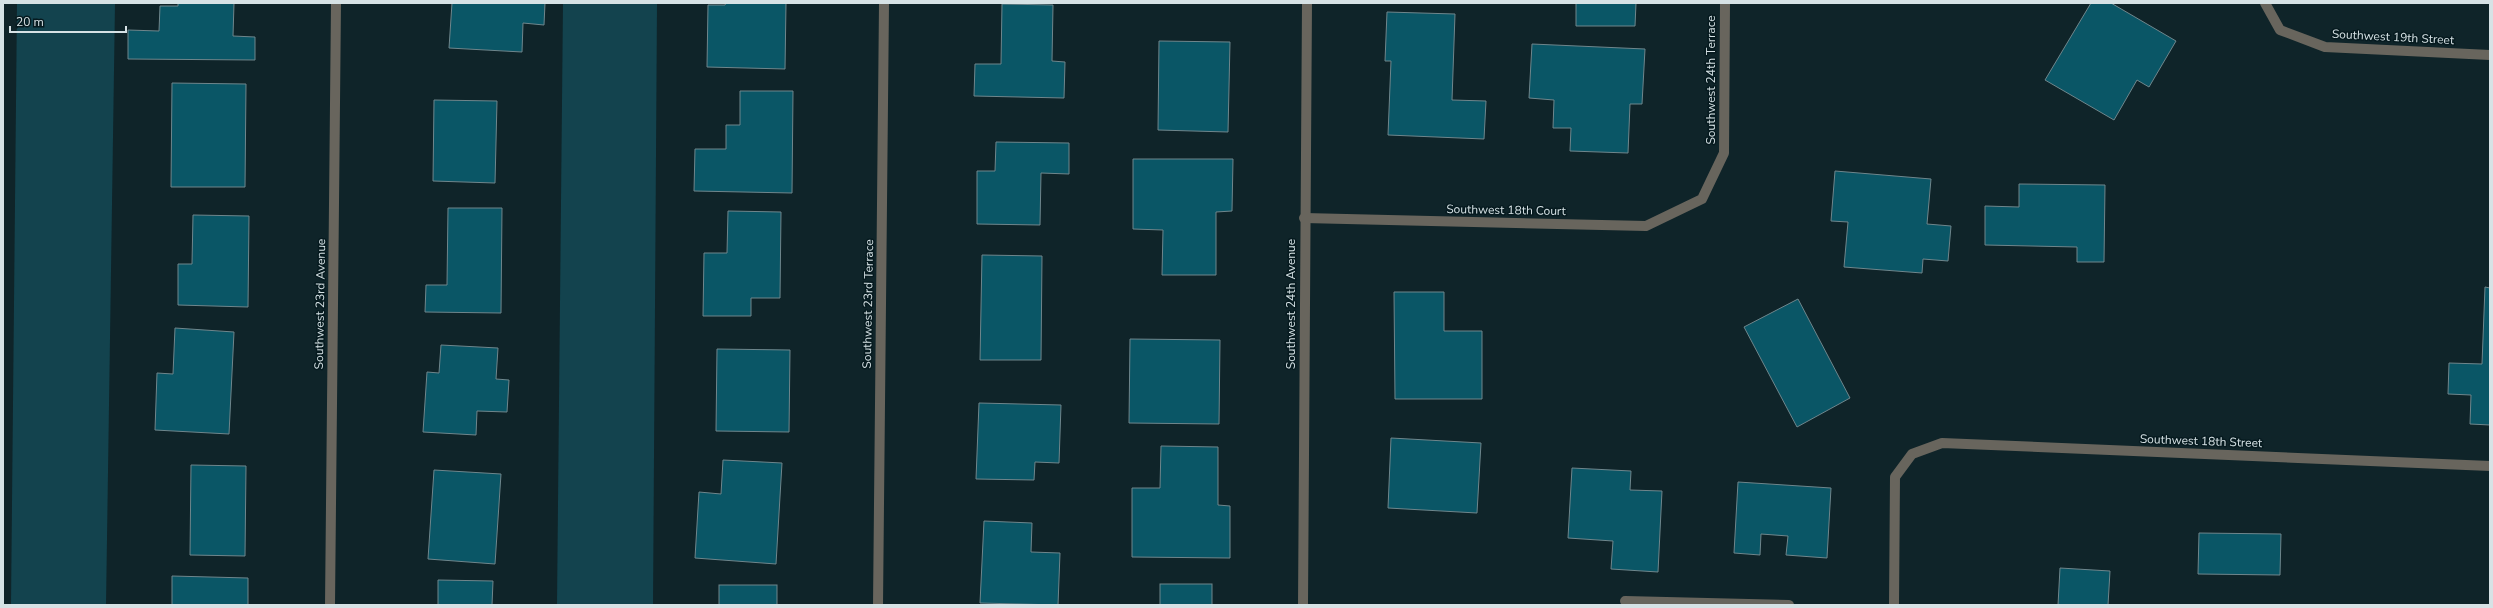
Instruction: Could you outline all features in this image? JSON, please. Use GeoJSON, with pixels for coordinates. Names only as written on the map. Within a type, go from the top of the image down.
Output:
{"type":"FeatureCollection","features":[{"type":"Feature","properties":{"kind":"street","name":"Southwest 23rd Avenue"},"geometry":{"type":"LineString","coordinates":[[330,605],[336,3]]}},
{"type":"Feature","properties":{"kind":"street","name":"Southwest 23rd Terrace"},"geometry":{"type":"LineString","coordinates":[[878,605],[884,3]]}},
{"type":"Feature","properties":{"kind":"street","name":"Southwest 24th Avenue"},"geometry":{"type":"LineString","coordinates":[[1304,605],[1304,218],[1307,3]]}},
{"type":"Feature","properties":{"kind":"street","name":"Southwest 24th Terrace"},"geometry":{"type":"LineString","coordinates":[[1702,199],[1724,153],[1725,3]]}},
{"type":"Feature","properties":{"kind":"street","name":"Southwest 19th Street"},"geometry":{"type":"LineString","coordinates":[[2265,3],[2280,30],[2325,47],[2490,55]]}},
{"type":"Feature","properties":{"kind":"street","name":"Southwest 18th Court"},"geometry":{"type":"LineString","coordinates":[[1304,218],[1646,226],[1702,199]]}},
{"type":"Feature","properties":{"kind":"street","name":"Southwest 18th Street"},"geometry":{"type":"LineString","coordinates":[[1894,605],[1895,477],[1912,454],[1942,443],[2490,466]]}},
{"type":"Feature","properties":{"kind":"street"},"geometry":{"type":"LineString","coordinates":[[1625,601],[1789,605]]}},
{"type":"Feature","properties":{"kind":"water"},"geometry":{"type":"Polygon","coordinates":[[[17,3],[115,3],[106,605],[11,605],[17,3]]]}},
{"type":"Feature","properties":{"kind":"water"},"geometry":{"type":"Polygon","coordinates":[[[563,3],[657,3],[653,605],[557,605],[563,3]]]}},
{"type":"Feature","properties":{"kind":"building"},"geometry":{"type":"Polygon","coordinates":[[[178,3],[234,3],[233,36],[255,37],[255,60],[128,59],[128,30],[159,31],[160,6],[178,6],[178,3]]]}},
{"type":"Feature","properties":{"kind":"building"},"geometry":{"type":"Polygon","coordinates":[[[452,3],[545,3],[544,25],[523,23],[522,52],[449,48],[452,3]]]}},
{"type":"Feature","properties":{"kind":"building"},"geometry":{"type":"Polygon","coordinates":[[[726,3],[786,3],[785,69],[707,67],[708,5],[725,5],[726,3]]]}},
{"type":"Feature","properties":{"kind":"building"},"geometry":{"type":"Polygon","coordinates":[[[1576,3],[1636,3],[1635,26],[1576,26],[1576,3]]]}},
{"type":"Feature","properties":{"kind":"building"},"geometry":{"type":"Polygon","coordinates":[[[2091,3],[2111,3],[2176,41],[2149,87],[2137,80],[2114,120],[2045,80],[2091,3]]]}},
{"type":"Feature","properties":{"kind":"building"},"geometry":{"type":"Polygon","coordinates":[[[1002,4],[1053,5],[1052,61],[1065,62],[1064,98],[974,96],[975,64],[1001,64],[1002,4]]]}},
{"type":"Feature","properties":{"kind":"building"},"geometry":{"type":"Polygon","coordinates":[[[1387,12],[1455,14],[1452,100],[1486,101],[1484,139],[1388,135],[1391,61],[1385,61],[1387,12]]]}},
{"type":"Feature","properties":{"kind":"building"},"geometry":{"type":"Polygon","coordinates":[[[1159,41],[1230,42],[1228,132],[1158,130],[1159,41]]]}},
{"type":"Feature","properties":{"kind":"building"},"geometry":{"type":"Polygon","coordinates":[[[1532,44],[1645,49],[1642,104],[1630,104],[1628,153],[1570,151],[1571,128],[1553,128],[1554,100],[1529,98],[1532,44]]]}},
{"type":"Feature","properties":{"kind":"building"},"geometry":{"type":"Polygon","coordinates":[[[172,83],[246,84],[245,187],[171,187],[172,83]]]}},
{"type":"Feature","properties":{"kind":"building"},"geometry":{"type":"Polygon","coordinates":[[[740,91],[793,91],[792,193],[694,191],[695,149],[726,149],[726,125],[740,125],[740,91]]]}},
{"type":"Feature","properties":{"kind":"building"},"geometry":{"type":"Polygon","coordinates":[[[434,100],[497,101],[495,183],[433,181],[434,100]]]}},
{"type":"Feature","properties":{"kind":"building"},"geometry":{"type":"Polygon","coordinates":[[[996,142],[1069,143],[1069,174],[1041,173],[1040,225],[977,224],[977,171],[995,171],[996,142]]]}},
{"type":"Feature","properties":{"kind":"building"},"geometry":{"type":"Polygon","coordinates":[[[1133,159],[1233,159],[1232,211],[1216,212],[1216,275],[1162,275],[1163,230],[1133,229],[1133,159]]]}},
{"type":"Feature","properties":{"kind":"building"},"geometry":{"type":"Polygon","coordinates":[[[1835,171],[1931,179],[1927,224],[1951,226],[1948,261],[1923,259],[1922,273],[1844,267],[1848,222],[1831,221],[1835,171]]]}},
{"type":"Feature","properties":{"kind":"building"},"geometry":{"type":"Polygon","coordinates":[[[2019,184],[2105,185],[2104,262],[2077,262],[2077,247],[1985,245],[1985,206],[2019,207],[2019,184]]]}},
{"type":"Feature","properties":{"kind":"building"},"geometry":{"type":"Polygon","coordinates":[[[448,208],[502,208],[501,313],[425,312],[426,285],[447,285],[448,208]]]}},
{"type":"Feature","properties":{"kind":"building"},"geometry":{"type":"Polygon","coordinates":[[[728,211],[781,212],[780,298],[751,298],[751,316],[703,316],[704,253],[727,253],[728,211]]]}},
{"type":"Feature","properties":{"kind":"building"},"geometry":{"type":"Polygon","coordinates":[[[193,215],[249,216],[248,307],[178,305],[178,264],[192,264],[193,215]]]}},
{"type":"Feature","properties":{"kind":"building"},"geometry":{"type":"Polygon","coordinates":[[[982,255],[1042,256],[1041,360],[980,360],[982,255]]]}},
{"type":"Feature","properties":{"kind":"building"},"geometry":{"type":"Polygon","coordinates":[[[2485,287],[2490,288],[2490,425],[2470,424],[2471,395],[2448,394],[2449,363],[2482,364],[2485,287]]]}},
{"type":"Feature","properties":{"kind":"building"},"geometry":{"type":"Polygon","coordinates":[[[1394,292],[1444,292],[1444,331],[1482,331],[1482,399],[1395,399],[1394,292]]]}},
{"type":"Feature","properties":{"kind":"building"},"geometry":{"type":"Polygon","coordinates":[[[1798,299],[1850,398],[1797,427],[1744,327],[1798,299]]]}},
{"type":"Feature","properties":{"kind":"building"},"geometry":{"type":"Polygon","coordinates":[[[175,328],[234,332],[229,434],[155,430],[157,373],[173,374],[175,328]]]}},
{"type":"Feature","properties":{"kind":"building"},"geometry":{"type":"Polygon","coordinates":[[[1130,339],[1220,340],[1219,424],[1129,423],[1130,339]]]}},
{"type":"Feature","properties":{"kind":"building"},"geometry":{"type":"Polygon","coordinates":[[[441,345],[498,348],[496,379],[509,380],[507,412],[477,411],[476,435],[423,432],[427,372],[439,373],[441,345]]]}},
{"type":"Feature","properties":{"kind":"building"},"geometry":{"type":"Polygon","coordinates":[[[717,349],[790,350],[789,432],[716,431],[717,349]]]}},
{"type":"Feature","properties":{"kind":"building"},"geometry":{"type":"Polygon","coordinates":[[[979,403],[1061,405],[1059,463],[1035,462],[1034,480],[976,479],[979,403]]]}},
{"type":"Feature","properties":{"kind":"building"},"geometry":{"type":"Polygon","coordinates":[[[1391,438],[1481,443],[1477,513],[1388,508],[1391,438]]]}},
{"type":"Feature","properties":{"kind":"building"},"geometry":{"type":"Polygon","coordinates":[[[1161,446],[1218,447],[1218,505],[1230,506],[1230,558],[1132,557],[1132,488],[1160,488],[1161,446]]]}},
{"type":"Feature","properties":{"kind":"building"},"geometry":{"type":"Polygon","coordinates":[[[723,460],[782,463],[776,564],[695,558],[699,492],[721,494],[723,460]]]}},
{"type":"Feature","properties":{"kind":"building"},"geometry":{"type":"Polygon","coordinates":[[[191,465],[246,466],[245,556],[190,555],[191,465]]]}},
{"type":"Feature","properties":{"kind":"building"},"geometry":{"type":"Polygon","coordinates":[[[1572,468],[1631,471],[1630,490],[1662,491],[1658,572],[1611,569],[1613,541],[1568,538],[1572,468]]]}},
{"type":"Feature","properties":{"kind":"building"},"geometry":{"type":"Polygon","coordinates":[[[434,470],[501,474],[495,564],[428,559],[434,470]]]}},
{"type":"Feature","properties":{"kind":"building"},"geometry":{"type":"Polygon","coordinates":[[[1738,482],[1831,488],[1827,558],[1786,555],[1788,536],[1761,534],[1760,555],[1734,553],[1738,482]]]}},
{"type":"Feature","properties":{"kind":"building"},"geometry":{"type":"Polygon","coordinates":[[[984,521],[1032,523],[1031,552],[1060,553],[1058,605],[980,603],[984,521]]]}},
{"type":"Feature","properties":{"kind":"building"},"geometry":{"type":"Polygon","coordinates":[[[2199,533],[2281,534],[2280,575],[2198,574],[2199,533]]]}},
{"type":"Feature","properties":{"kind":"building"},"geometry":{"type":"Polygon","coordinates":[[[2060,568],[2110,571],[2108,605],[2058,605],[2060,568]]]}},
{"type":"Feature","properties":{"kind":"building"},"geometry":{"type":"Polygon","coordinates":[[[172,576],[248,578],[248,605],[172,605],[172,576]]]}},
{"type":"Feature","properties":{"kind":"building"},"geometry":{"type":"Polygon","coordinates":[[[438,580],[493,581],[492,605],[438,605],[438,580]]]}},
{"type":"Feature","properties":{"kind":"building"},"geometry":{"type":"Polygon","coordinates":[[[1160,584],[1212,584],[1212,605],[1160,605],[1160,584]]]}},
{"type":"Feature","properties":{"kind":"building"},"geometry":{"type":"Polygon","coordinates":[[[719,585],[777,585],[777,605],[719,605],[719,585]]]}}]}
